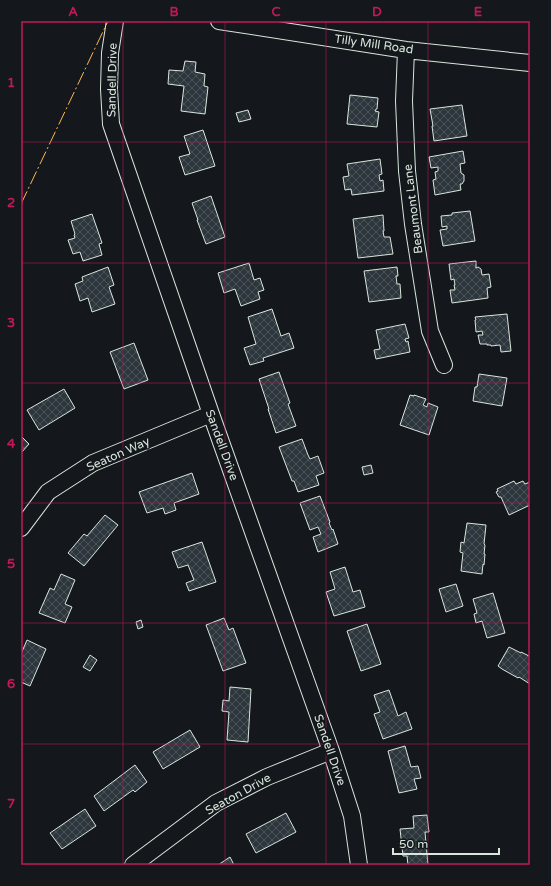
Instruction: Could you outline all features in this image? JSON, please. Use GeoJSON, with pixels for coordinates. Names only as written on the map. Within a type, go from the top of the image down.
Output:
{"type":"FeatureCollection","features":[{"type":"Feature","properties":{"kind":"street","name":"Sandell Drive"},"geometry":{"type":"LineString","coordinates":[[114,21],[110,53],[109,89],[112,124],[211,414],[331,751],[352,816],[360,865]]}},
{"type":"Feature","properties":{"kind":"street","name":"Tilly Mill Road"},"geometry":{"type":"LineString","coordinates":[[219,21],[406,50],[530,63]]}},
{"type":"Feature","properties":{"kind":"street","name":"Beaumont Lane"},"geometry":{"type":"LineString","coordinates":[[406,50],[404,101],[408,171],[413,216],[430,331],[444,365]]}},
{"type":"Feature","properties":{"kind":"street","name":"Seaton Way"},"geometry":{"type":"LineString","coordinates":[[21,528],[48,492],[93,463],[211,414]]}},
{"type":"Feature","properties":{"kind":"street","name":"Seaton Drive"},"geometry":{"type":"LineString","coordinates":[[133,865],[216,803],[267,777],[331,751]]}},
{"type":"Feature","properties":{"kind":"building"},"geometry":{"type":"Polygon","coordinates":[[[185,61],[196,62],[195,72],[205,74],[204,86],[208,87],[205,114],[181,111],[184,86],[168,84],[169,70],[183,71],[185,61]]]}},
{"type":"Feature","properties":{"kind":"building"},"geometry":{"type":"Polygon","coordinates":[[[350,95],[378,98],[377,109],[375,111],[379,112],[377,127],[347,124],[350,95]]]}},
{"type":"Feature","properties":{"kind":"building"},"geometry":{"type":"Polygon","coordinates":[[[462,105],[467,136],[434,141],[430,109],[462,105]]]}},
{"type":"Feature","properties":{"kind":"building"},"geometry":{"type":"Polygon","coordinates":[[[248,110],[251,119],[239,122],[236,113],[248,110]]]}},
{"type":"Feature","properties":{"kind":"building"},"geometry":{"type":"Polygon","coordinates":[[[203,130],[215,166],[185,175],[179,157],[190,154],[184,136],[203,130]]]}},
{"type":"Feature","properties":{"kind":"building"},"geometry":{"type":"Polygon","coordinates":[[[463,151],[465,163],[460,164],[461,173],[464,175],[464,181],[460,184],[461,190],[435,195],[433,180],[436,179],[435,172],[438,171],[438,167],[431,168],[429,157],[463,151]]]}},
{"type":"Feature","properties":{"kind":"building"},"geometry":{"type":"Polygon","coordinates":[[[380,159],[382,174],[379,175],[380,181],[383,180],[384,191],[352,195],[351,189],[345,190],[343,177],[349,176],[347,164],[380,159]]]}},
{"type":"Feature","properties":{"kind":"building"},"geometry":{"type":"Polygon","coordinates":[[[211,196],[225,237],[206,244],[192,203],[211,196]]]}},
{"type":"Feature","properties":{"kind":"building"},"geometry":{"type":"Polygon","coordinates":[[[470,211],[475,241],[443,246],[440,230],[447,229],[447,226],[442,227],[441,216],[470,211]]]}},
{"type":"Feature","properties":{"kind":"building"},"geometry":{"type":"Polygon","coordinates":[[[92,214],[102,243],[99,244],[102,255],[83,261],[80,252],[73,254],[68,240],[75,238],[71,221],[92,214]]]}},
{"type":"Feature","properties":{"kind":"building"},"geometry":{"type":"Polygon","coordinates":[[[383,215],[384,237],[390,237],[393,254],[358,258],[353,219],[383,215]]]}},
{"type":"Feature","properties":{"kind":"building"},"geometry":{"type":"Polygon","coordinates":[[[476,261],[476,268],[478,267],[481,269],[482,275],[489,274],[491,287],[487,288],[488,298],[452,303],[450,290],[455,290],[455,285],[454,279],[451,280],[449,264],[476,261]]]}},
{"type":"Feature","properties":{"kind":"building"},"geometry":{"type":"Polygon","coordinates":[[[249,263],[254,280],[260,278],[264,290],[258,292],[260,299],[241,306],[235,289],[224,293],[218,273],[249,263]]]}},
{"type":"Feature","properties":{"kind":"building"},"geometry":{"type":"Polygon","coordinates":[[[108,267],[114,285],[109,287],[115,304],[92,312],[88,298],[80,301],[75,284],[83,281],[82,277],[108,267]]]}},
{"type":"Feature","properties":{"kind":"building"},"geometry":{"type":"Polygon","coordinates":[[[397,267],[397,284],[400,284],[401,298],[369,302],[364,271],[397,267]]]}},
{"type":"Feature","properties":{"kind":"building"},"geometry":{"type":"Polygon","coordinates":[[[272,309],[281,336],[289,333],[294,348],[263,358],[264,361],[250,365],[244,348],[256,344],[248,317],[272,309]]]}},
{"type":"Feature","properties":{"kind":"building"},"geometry":{"type":"Polygon","coordinates":[[[507,314],[511,351],[501,352],[500,345],[491,346],[487,344],[480,344],[478,335],[483,335],[482,331],[476,332],[475,317],[507,314]]]}},
{"type":"Feature","properties":{"kind":"building"},"geometry":{"type":"Polygon","coordinates":[[[405,324],[409,338],[405,339],[406,342],[408,341],[410,352],[376,359],[374,350],[380,349],[376,330],[405,324]]]}},
{"type":"Feature","properties":{"kind":"building"},"geometry":{"type":"Polygon","coordinates":[[[134,343],[148,380],[124,389],[110,352],[134,343]]]}},
{"type":"Feature","properties":{"kind":"building"},"geometry":{"type":"Polygon","coordinates":[[[279,372],[296,426],[276,433],[259,379],[279,372]]]}},
{"type":"Feature","properties":{"kind":"building"},"geometry":{"type":"Polygon","coordinates":[[[479,374],[507,378],[502,406],[473,401],[479,374]]]}},
{"type":"Feature","properties":{"kind":"building"},"geometry":{"type":"Polygon","coordinates":[[[64,389],[75,408],[39,430],[27,410],[64,389]]]}},
{"type":"Feature","properties":{"kind":"building"},"geometry":{"type":"Polygon","coordinates":[[[410,395],[426,399],[423,405],[427,407],[428,403],[438,407],[429,435],[400,425],[410,395]]]}},
{"type":"Feature","properties":{"kind":"building"},"geometry":{"type":"Polygon","coordinates":[[[21,436],[29,444],[21,453],[21,436]]]}},
{"type":"Feature","properties":{"kind":"building"},"geometry":{"type":"Polygon","coordinates":[[[302,439],[310,459],[318,456],[324,473],[316,476],[319,485],[298,492],[294,481],[292,481],[279,447],[302,439]]]}},
{"type":"Feature","properties":{"kind":"building"},"geometry":{"type":"Polygon","coordinates":[[[371,465],[373,473],[364,475],[362,467],[371,465]]]}},
{"type":"Feature","properties":{"kind":"building"},"geometry":{"type":"Polygon","coordinates":[[[192,473],[199,494],[174,503],[176,510],[165,514],[163,508],[147,513],[139,492],[192,473]]]}},
{"type":"Feature","properties":{"kind":"building"},"geometry":{"type":"Polygon","coordinates":[[[514,481],[516,484],[523,481],[525,484],[530,482],[530,505],[509,515],[501,497],[499,497],[496,492],[498,491],[497,489],[514,481]]]}},
{"type":"Feature","properties":{"kind":"building"},"geometry":{"type":"Polygon","coordinates":[[[320,496],[338,544],[318,552],[313,537],[321,534],[318,527],[310,530],[300,503],[320,496]]]}},
{"type":"Feature","properties":{"kind":"building"},"geometry":{"type":"Polygon","coordinates":[[[105,515],[118,525],[84,566],[68,553],[84,534],[87,536],[105,515]]]}},
{"type":"Feature","properties":{"kind":"building"},"geometry":{"type":"Polygon","coordinates":[[[467,523],[486,525],[484,544],[485,554],[482,574],[461,571],[463,553],[460,552],[461,542],[464,543],[467,523]]]}},
{"type":"Feature","properties":{"kind":"building"},"geometry":{"type":"Polygon","coordinates":[[[202,542],[216,582],[189,591],[186,583],[194,580],[188,565],[178,568],[172,552],[202,542]]]}},
{"type":"Feature","properties":{"kind":"building"},"geometry":{"type":"Polygon","coordinates":[[[345,567],[353,592],[360,590],[365,607],[334,616],[326,592],[335,589],[330,572],[345,567]]]}},
{"type":"Feature","properties":{"kind":"building"},"geometry":{"type":"Polygon","coordinates":[[[61,574],[75,580],[65,604],[72,607],[65,623],[39,613],[50,588],[54,590],[61,574]]]}},
{"type":"Feature","properties":{"kind":"building"},"geometry":{"type":"Polygon","coordinates":[[[456,584],[463,606],[446,612],[439,589],[456,584]]]}},
{"type":"Feature","properties":{"kind":"building"},"geometry":{"type":"Polygon","coordinates":[[[493,593],[505,633],[487,638],[482,621],[476,623],[474,614],[477,613],[473,599],[493,593]]]}},
{"type":"Feature","properties":{"kind":"building"},"geometry":{"type":"Polygon","coordinates":[[[224,618],[229,630],[233,628],[246,663],[223,671],[206,625],[224,618]]]}},
{"type":"Feature","properties":{"kind":"building"},"geometry":{"type":"Polygon","coordinates":[[[141,620],[143,627],[138,629],[136,622],[141,620]]]}},
{"type":"Feature","properties":{"kind":"building"},"geometry":{"type":"Polygon","coordinates":[[[367,624],[381,664],[361,671],[347,631],[367,624]]]}},
{"type":"Feature","properties":{"kind":"building"},"geometry":{"type":"Polygon","coordinates":[[[27,640],[46,649],[30,686],[21,682],[21,654],[27,640]]]}},
{"type":"Feature","properties":{"kind":"building"},"geometry":{"type":"Polygon","coordinates":[[[509,647],[529,656],[530,653],[530,684],[498,666],[509,647]]]}},
{"type":"Feature","properties":{"kind":"building"},"geometry":{"type":"Polygon","coordinates":[[[90,655],[97,660],[90,671],[83,667],[90,655]]]}},
{"type":"Feature","properties":{"kind":"building"},"geometry":{"type":"Polygon","coordinates":[[[230,687],[251,689],[248,742],[227,740],[229,712],[222,711],[223,700],[229,701],[230,687]]]}},
{"type":"Feature","properties":{"kind":"building"},"geometry":{"type":"Polygon","coordinates":[[[389,690],[398,716],[406,712],[412,729],[383,739],[374,714],[380,712],[374,695],[389,690]]]}},
{"type":"Feature","properties":{"kind":"building"},"geometry":{"type":"Polygon","coordinates":[[[190,730],[200,747],[163,769],[153,752],[190,730]]]}},
{"type":"Feature","properties":{"kind":"building"},"geometry":{"type":"Polygon","coordinates":[[[405,746],[411,767],[418,766],[421,778],[414,779],[417,789],[399,793],[388,751],[405,746]]]}},
{"type":"Feature","properties":{"kind":"building"},"geometry":{"type":"Polygon","coordinates":[[[135,765],[147,782],[135,792],[133,790],[104,811],[94,796],[135,765]]]}},
{"type":"Feature","properties":{"kind":"building"},"geometry":{"type":"Polygon","coordinates":[[[85,809],[96,826],[62,849],[50,833],[85,809]]]}},
{"type":"Feature","properties":{"kind":"building"},"geometry":{"type":"Polygon","coordinates":[[[286,813],[296,832],[256,853],[246,834],[286,813]]]}},
{"type":"Feature","properties":{"kind":"building"},"geometry":{"type":"Polygon","coordinates":[[[427,815],[429,832],[425,832],[428,865],[408,865],[407,856],[403,856],[400,829],[414,828],[413,816],[427,815]]]}},
{"type":"Feature","properties":{"kind":"building"},"geometry":{"type":"Polygon","coordinates":[[[230,857],[234,865],[218,865],[230,857]]]}},
{"type":"Feature","properties":{"kind":"power"},"geometry":{"type":"LineString","coordinates":[[21,204],[108,21]]}}]}
